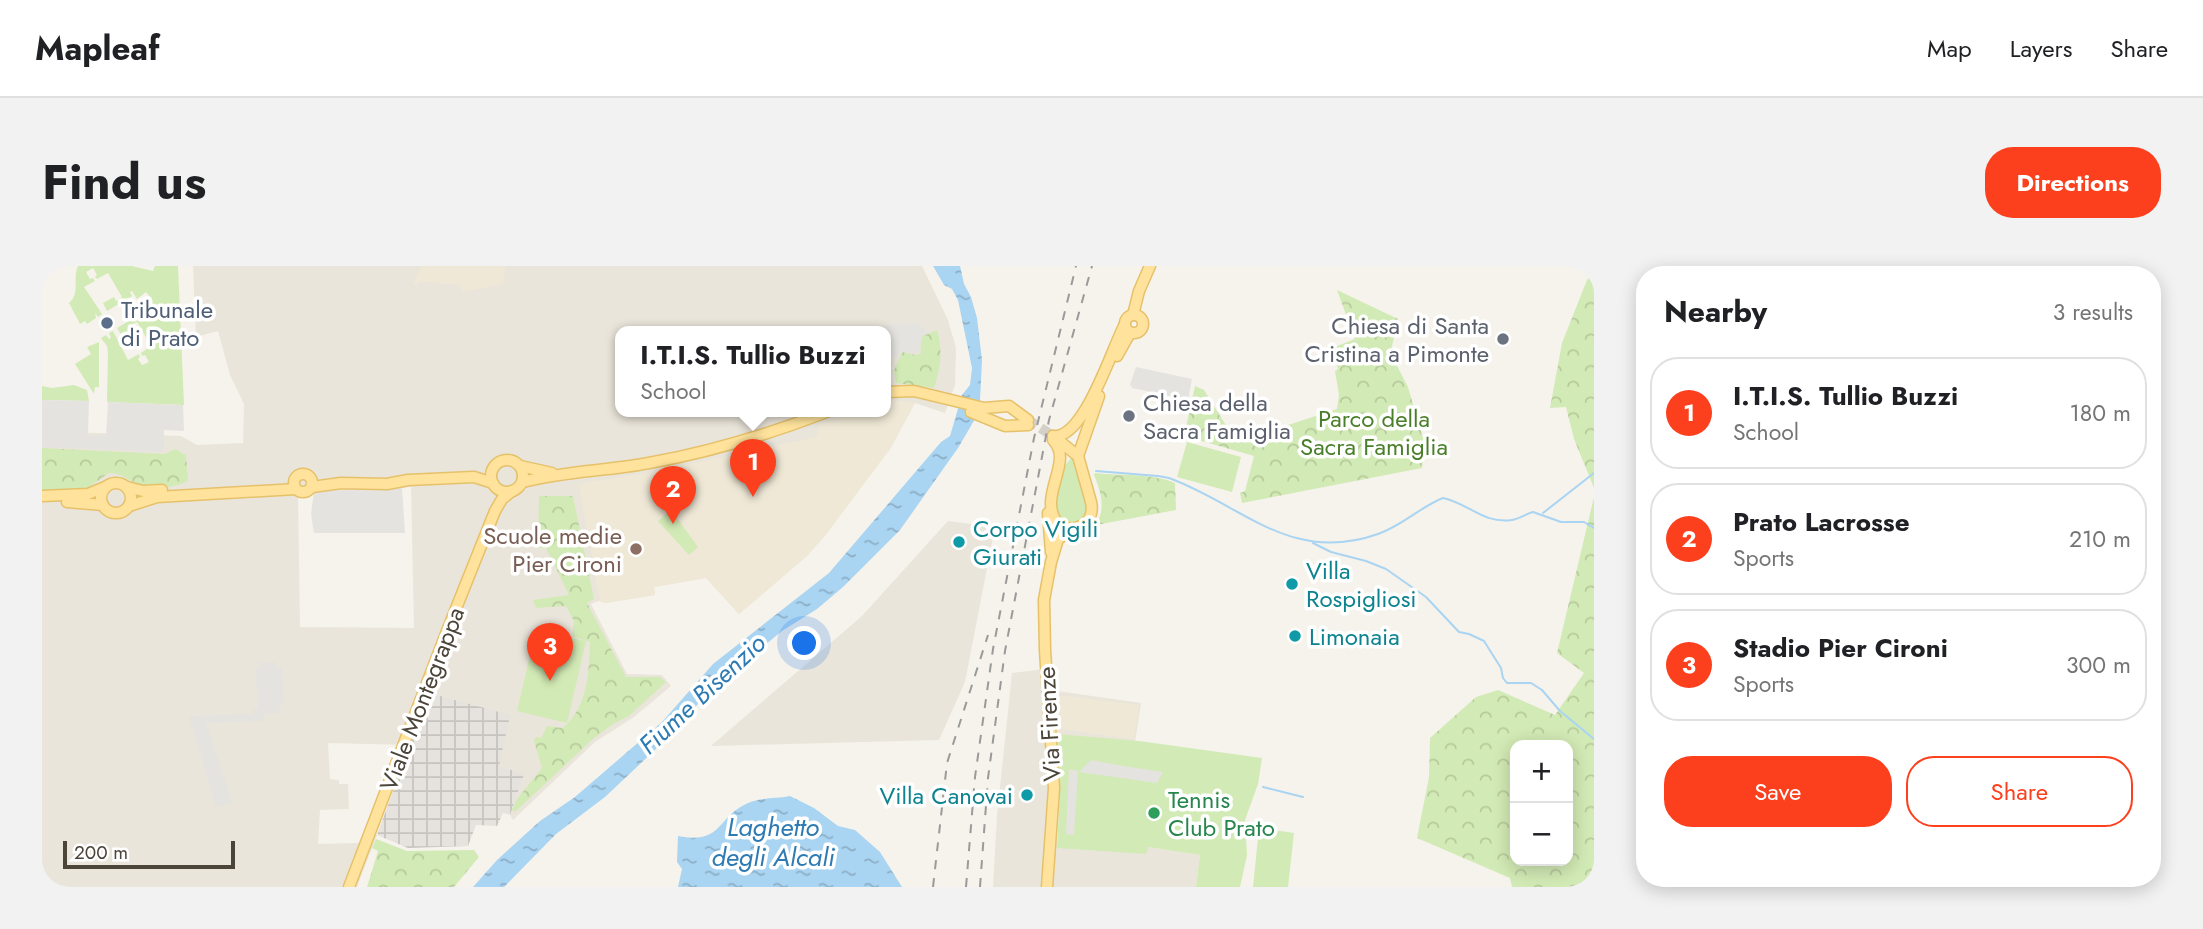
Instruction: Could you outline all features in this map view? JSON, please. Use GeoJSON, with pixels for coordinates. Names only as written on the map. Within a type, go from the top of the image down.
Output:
{"type":"FeatureCollection","features":[{"type":"Feature","properties":{"kind":"main road"},"geometry":{"type":"LineString","coordinates":[[1128,329],[1137,333],[1141,330],[1143,324],[1137,317],[1137,296],[1150,266]]}},
{"type":"Feature","properties":{"kind":"main road"},"geometry":{"type":"LineString","coordinates":[[1059,468],[1075,453],[1126,338],[1128,317],[1137,317]]}},
{"type":"Feature","properties":{"kind":"main road"},"geometry":{"type":"LineString","coordinates":[[1053,438],[1066,434],[1083,415],[1128,329]]}},
{"type":"Feature","properties":{"kind":"main road"},"geometry":{"type":"LineString","coordinates":[[891,392],[901,391],[987,411],[1009,407],[1028,422],[1009,427],[997,423],[987,411]]}},
{"type":"Feature","properties":{"kind":"main road"},"geometry":{"type":"LineString","coordinates":[[1051,562],[1058,540],[1087,522],[1093,508],[1075,453],[1083,415]]}},
{"type":"Feature","properties":{"kind":"main road"},"geometry":{"type":"LineString","coordinates":[[495,511],[502,499],[523,482],[558,474],[613,469],[692,454],[745,441],[812,417]]}},
{"type":"Feature","properties":{"kind":"main road"},"geometry":{"type":"LineString","coordinates":[[1053,438],[1075,453]]}},
{"type":"Feature","properties":{"kind":"main road"},"geometry":{"type":"LineString","coordinates":[[1051,562],[1048,513],[1059,468],[1059,449],[1053,438]]}},
{"type":"Feature","properties":{"kind":"main road"},"geometry":{"type":"LineString","coordinates":[[43,500],[88,494],[116,482],[143,491],[266,485],[295,486],[304,492],[312,482],[474,477],[492,469],[499,462],[508,460],[520,466],[558,474]]}},
{"type":"Feature","properties":{"kind":"main road"},"geometry":{"type":"LineString","coordinates":[[520,466],[524,475],[523,482]]}},
{"type":"Feature","properties":{"kind":"main road"},"geometry":{"type":"LineString","coordinates":[[492,469],[495,511]]}},
{"type":"Feature","properties":{"kind":"main road"},"geometry":{"type":"LineString","coordinates":[[474,477],[512,491]]}},
{"type":"Feature","properties":{"kind":"main road"},"geometry":{"type":"LineString","coordinates":[[127,486],[132,498],[129,506]]}},
{"type":"Feature","properties":{"kind":"main road"},"geometry":{"type":"LineString","coordinates":[[43,500],[103,505],[114,513],[157,497],[295,486]]}},
{"type":"Feature","properties":{"kind":"main road"},"geometry":{"type":"LineString","coordinates":[[103,505],[101,495],[105,487]]}},
{"type":"Feature","properties":{"kind":"main road"},"geometry":{"type":"LineString","coordinates":[[1050,499],[1055,520],[1062,527],[1073,529]]}},
{"type":"Feature","properties":{"kind":"main road","name":"Viale Montegrappa"},"geometry":{"type":"LineString","coordinates":[[349,887],[495,511]]}},
{"type":"Feature","properties":{"kind":"main road","name":"Via Firenze"},"geometry":{"type":"LineString","coordinates":[[1047,887],[1054,788],[1044,615],[1051,562]]}},
{"type":"Feature","properties":{"kind":"shaded area"},"geometry":{"type":"Polygon","coordinates":[[[193,266],[922,266],[948,320],[956,348],[955,385],[945,413],[915,403],[890,449],[807,556],[739,614],[706,578],[654,587],[655,595],[591,604],[627,674],[662,675],[671,686],[634,717],[595,742],[513,820],[510,815],[523,774],[499,766],[429,693],[410,745],[328,743],[330,779],[339,780],[339,784],[348,784],[349,809],[320,810],[318,844],[359,843],[362,835],[377,835],[357,887],[42,887],[42,431],[181,436],[197,445],[243,443],[244,404],[230,375],[218,331],[196,337],[193,266]],[[411,487],[298,494],[300,627],[414,628],[411,487]]]}},
{"type":"Feature","properties":{"kind":"shaded area"},"geometry":{"type":"Polygon","coordinates":[[[422,266],[505,266],[503,284],[462,292],[460,285],[419,281],[416,286],[413,284],[422,266]]]}},
{"type":"Feature","properties":{"kind":"shaded area"},"geometry":{"type":"Polygon","coordinates":[[[909,322],[917,323],[928,332],[922,335],[920,352],[916,354],[902,351],[898,359],[891,356],[891,326],[885,325],[898,323],[901,326],[909,322]]]}},
{"type":"Feature","properties":{"kind":"shaded area"},"geometry":{"type":"Polygon","coordinates":[[[1136,367],[1192,379],[1188,400],[1132,388],[1130,384],[1136,367]]]}},
{"type":"Feature","properties":{"kind":"shaded area"},"geometry":{"type":"Polygon","coordinates":[[[42,400],[89,401],[88,435],[106,436],[108,402],[183,405],[184,431],[164,430],[164,452],[42,447],[42,400]]]}},
{"type":"Feature","properties":{"kind":"shaded area"},"geometry":{"type":"Polygon","coordinates":[[[891,400],[915,403],[890,449],[825,536],[807,556],[739,614],[706,578],[654,587],[655,595],[605,603],[600,601],[579,484],[647,473],[817,437],[819,426],[841,417],[891,417],[891,400]]]}},
{"type":"Feature","properties":{"kind":"shaded area"},"geometry":{"type":"Polygon","coordinates":[[[402,488],[405,533],[314,533],[311,514],[314,492],[402,488]]]}},
{"type":"Feature","properties":{"kind":"shaded area"},"geometry":{"type":"Polygon","coordinates":[[[948,521],[995,527],[965,682],[939,740],[711,746],[862,616],[948,521]]]}},
{"type":"Feature","properties":{"kind":"shaded area"},"geometry":{"type":"Polygon","coordinates":[[[276,662],[278,667],[282,667],[284,705],[280,705],[280,713],[264,714],[264,721],[206,723],[232,802],[216,807],[189,716],[253,714],[253,709],[258,708],[255,668],[259,667],[259,663],[276,662]]]}},
{"type":"Feature","properties":{"kind":"shaded area"},"geometry":{"type":"Polygon","coordinates":[[[1054,668],[1057,691],[1141,703],[1135,742],[1057,734],[1057,848],[1148,847],[1200,855],[1196,887],[993,887],[997,816],[1012,673],[1054,668]]]}},
{"type":"Feature","properties":{"kind":"shaded area"},"geometry":{"type":"Polygon","coordinates":[[[429,693],[510,715],[499,766],[524,774],[510,815],[503,813],[497,826],[476,825],[468,846],[408,848],[377,835],[429,693]]]}},
{"type":"Feature","properties":{"kind":"shaded area"},"geometry":{"type":"Polygon","coordinates":[[[1056,695],[1139,705],[1134,739],[1058,729],[1056,695]]]}},
{"type":"Feature","properties":{"kind":"shaded area"},"geometry":{"type":"Polygon","coordinates":[[[1091,760],[1163,772],[1157,783],[1079,772],[1091,760]]]}},
{"type":"Feature","properties":{"kind":"shaded area"},"geometry":{"type":"Polygon","coordinates":[[[1069,769],[1078,771],[1074,835],[1066,834],[1069,769]]]}},
{"type":"Feature","properties":{"kind":"green space"},"geometry":{"type":"Polygon","coordinates":[[[78,266],[132,266],[153,271],[155,266],[178,266],[184,405],[107,402],[108,353],[101,338],[106,335],[111,338],[109,333],[113,331],[128,360],[139,354],[138,359],[142,365],[149,362],[141,353],[151,346],[137,322],[131,325],[133,330],[122,336],[117,328],[142,313],[147,317],[143,310],[153,301],[146,292],[137,299],[132,291],[132,296],[107,311],[103,303],[114,297],[116,301],[122,297],[108,273],[97,279],[93,268],[86,272],[90,279],[95,281],[84,287],[102,314],[98,317],[95,313],[96,318],[87,324],[85,321],[80,324],[69,303],[75,295],[78,266]]]}},
{"type":"Feature","properties":{"kind":"green space"},"geometry":{"type":"Polygon","coordinates":[[[1594,273],[1594,488],[1574,439],[1566,407],[1550,408],[1562,343],[1587,280],[1594,273]]]}},
{"type":"Feature","properties":{"kind":"green space","name":"Parco della Sacra Famiglia"},"geometry":{"type":"Polygon","coordinates":[[[1337,290],[1398,319],[1391,351],[1408,387],[1423,438],[1422,468],[1242,503],[1240,493],[1245,491],[1254,456],[1184,436],[1195,386],[1204,390],[1232,435],[1246,439],[1337,409],[1339,395],[1335,371],[1338,369],[1332,348],[1355,339],[1337,290]]]}},
{"type":"Feature","properties":{"kind":"green space"},"geometry":{"type":"Polygon","coordinates":[[[937,330],[940,359],[934,388],[896,383],[894,371],[902,352],[916,355],[921,353],[923,336],[937,330]]]}},
{"type":"Feature","properties":{"kind":"green space"},"geometry":{"type":"Polygon","coordinates":[[[99,342],[99,387],[95,387],[94,394],[75,364],[91,354],[87,347],[99,342]]]}},
{"type":"Feature","properties":{"kind":"green space"},"geometry":{"type":"Polygon","coordinates":[[[74,385],[87,390],[89,401],[42,400],[42,386],[52,388],[74,385]]]}},
{"type":"Feature","properties":{"kind":"green space"},"geometry":{"type":"Polygon","coordinates":[[[1187,442],[1241,457],[1232,492],[1177,477],[1187,442]]]}},
{"type":"Feature","properties":{"kind":"green space"},"geometry":{"type":"Polygon","coordinates":[[[42,448],[165,454],[175,449],[186,455],[188,481],[152,488],[109,473],[86,489],[42,492],[42,448]]]}},
{"type":"Feature","properties":{"kind":"green space"},"geometry":{"type":"Polygon","coordinates":[[[1074,454],[1088,504],[1087,516],[1077,524],[1062,522],[1055,506],[1063,468],[1074,454]]]}},
{"type":"Feature","properties":{"kind":"green space"},"geometry":{"type":"Polygon","coordinates":[[[1095,473],[1146,476],[1175,483],[1176,510],[1096,525],[1102,506],[1095,473]]]}},
{"type":"Feature","properties":{"kind":"green space"},"geometry":{"type":"Polygon","coordinates":[[[539,496],[573,496],[594,599],[587,603],[626,677],[660,677],[666,682],[629,716],[594,738],[515,812],[512,810],[517,799],[542,768],[534,741],[536,737],[541,738],[547,726],[563,728],[578,710],[586,688],[589,665],[590,642],[572,636],[574,621],[566,606],[536,608],[533,600],[569,595],[546,548],[538,548],[539,496]]]}},
{"type":"Feature","properties":{"kind":"green space"},"geometry":{"type":"Polygon","coordinates":[[[1594,497],[1594,887],[1512,887],[1510,878],[1417,838],[1429,777],[1430,738],[1476,697],[1498,690],[1555,715],[1584,673],[1557,653],[1594,497]]]}},
{"type":"Feature","properties":{"kind":"green space"},"geometry":{"type":"Polygon","coordinates":[[[671,510],[698,547],[689,555],[658,521],[671,510]]]}},
{"type":"Feature","properties":{"kind":"green space"},"geometry":{"type":"Polygon","coordinates":[[[536,630],[586,641],[567,723],[517,711],[536,630]]]}},
{"type":"Feature","properties":{"kind":"green space","name":"Tennis Club Prato"},"geometry":{"type":"Polygon","coordinates":[[[1057,734],[1139,741],[1262,758],[1258,784],[1245,820],[1247,855],[1240,887],[1196,887],[1200,855],[1148,847],[1146,854],[1057,848],[1060,787],[1057,734]]]}},
{"type":"Feature","properties":{"kind":"green space"},"geometry":{"type":"Polygon","coordinates":[[[1259,828],[1294,833],[1288,887],[1253,887],[1259,828]]]}},
{"type":"Feature","properties":{"kind":"green space"},"geometry":{"type":"Polygon","coordinates":[[[376,839],[407,851],[474,850],[479,857],[454,887],[367,887],[378,851],[372,848],[376,839]]]}},
{"type":"Feature","properties":{"kind":"water","name":"Fiume Bisenzio"},"geometry":{"type":"Polygon","coordinates":[[[933,266],[960,266],[964,284],[971,297],[977,318],[982,360],[980,400],[975,419],[958,448],[900,530],[843,587],[817,609],[782,631],[729,675],[605,797],[556,834],[504,887],[473,887],[497,860],[540,821],[575,797],[662,722],[713,664],[829,573],[941,442],[950,436],[962,395],[970,385],[972,368],[958,300],[952,289],[944,285],[933,266]]]}},
{"type":"Feature","properties":{"kind":"water","name":"Laghetto degli Alcali"},"geometry":{"type":"Polygon","coordinates":[[[790,796],[814,808],[838,826],[855,830],[880,852],[902,887],[678,887],[682,869],[677,862],[678,836],[703,837],[748,803],[790,796]]]}},
{"type":"Feature","properties":{"kind":"waterway"},"geometry":{"type":"LineString","coordinates":[[1096,471],[1169,478],[1196,489],[1268,528],[1319,542],[1347,542],[1378,534],[1443,498],[1493,519],[1512,520],[1533,512],[1561,522],[1584,522],[1594,528]]}},
{"type":"Feature","properties":{"kind":"waterway"},"geometry":{"type":"LineString","coordinates":[[1543,513],[1594,473]]}},
{"type":"Feature","properties":{"kind":"waterway"},"geometry":{"type":"LineString","coordinates":[[1313,543],[1331,552],[1386,569],[1426,597],[1459,632],[1484,641],[1507,683],[1531,683],[1542,690],[1560,711],[1594,739]]}},
{"type":"Feature","properties":{"kind":"waterway"},"geometry":{"type":"LineString","coordinates":[[1263,787],[1303,797]]}},
{"type":"Feature","properties":{"kind":"tunnel"},"geometry":{"type":"LineString","coordinates":[[1028,420],[1053,436]]}},
{"type":"Feature","properties":{"kind":"railway"},"geometry":{"type":"LineString","coordinates":[[966,887],[975,777],[993,649],[1034,438],[1076,266]]}},
{"type":"Feature","properties":{"kind":"railway"},"geometry":{"type":"LineString","coordinates":[[980,887],[988,778],[1005,651],[1049,420],[1092,266]]}},
{"type":"Feature","properties":{"kind":"railway"},"geometry":{"type":"LineString","coordinates":[[933,887],[947,763],[988,635]]}},
{"type":"Feature","properties":{"kind":"place","name":"Tribunale di Prato"},"geometry":{"type":"Point","coordinates":[107,323]}},
{"type":"Feature","properties":{"kind":"place","name":"Chiesa di Santa Cristina a Pimonte"},"geometry":{"type":"Point","coordinates":[1503,339]}},
{"type":"Feature","properties":{"kind":"place","name":"Chiesa della Sacra Famiglia"},"geometry":{"type":"Point","coordinates":[1129,416]}},
{"type":"Feature","properties":{"kind":"place","name":"I.T.I.S. Tullio Buzzi"},"geometry":{"type":"Point","coordinates":[753,497]}},
{"type":"Feature","properties":{"kind":"place","name":"Prato Lacrosse"},"geometry":{"type":"Point","coordinates":[673,524]}},
{"type":"Feature","properties":{"kind":"place","name":"Corpo Vigili Giurati"},"geometry":{"type":"Point","coordinates":[959,542]}},
{"type":"Feature","properties":{"kind":"place","name":"Scuole medie Pier Cironi"},"geometry":{"type":"Point","coordinates":[636,549]}},
{"type":"Feature","properties":{"kind":"place","name":"Villa Rospigliosi"},"geometry":{"type":"Point","coordinates":[1292,584]}},
{"type":"Feature","properties":{"kind":"place","name":"Limonaia"},"geometry":{"type":"Point","coordinates":[1295,636]}},
{"type":"Feature","properties":{"kind":"place","name":"Stadio Pier Cironi"},"geometry":{"type":"Point","coordinates":[550,681]}},
{"type":"Feature","properties":{"kind":"place","name":"Villa Canovai"},"geometry":{"type":"Point","coordinates":[1027,795]}},
{"type":"Feature","properties":{"kind":"place","name":"Tennis Club Prato"},"geometry":{"type":"Point","coordinates":[1154,813]}}]}
